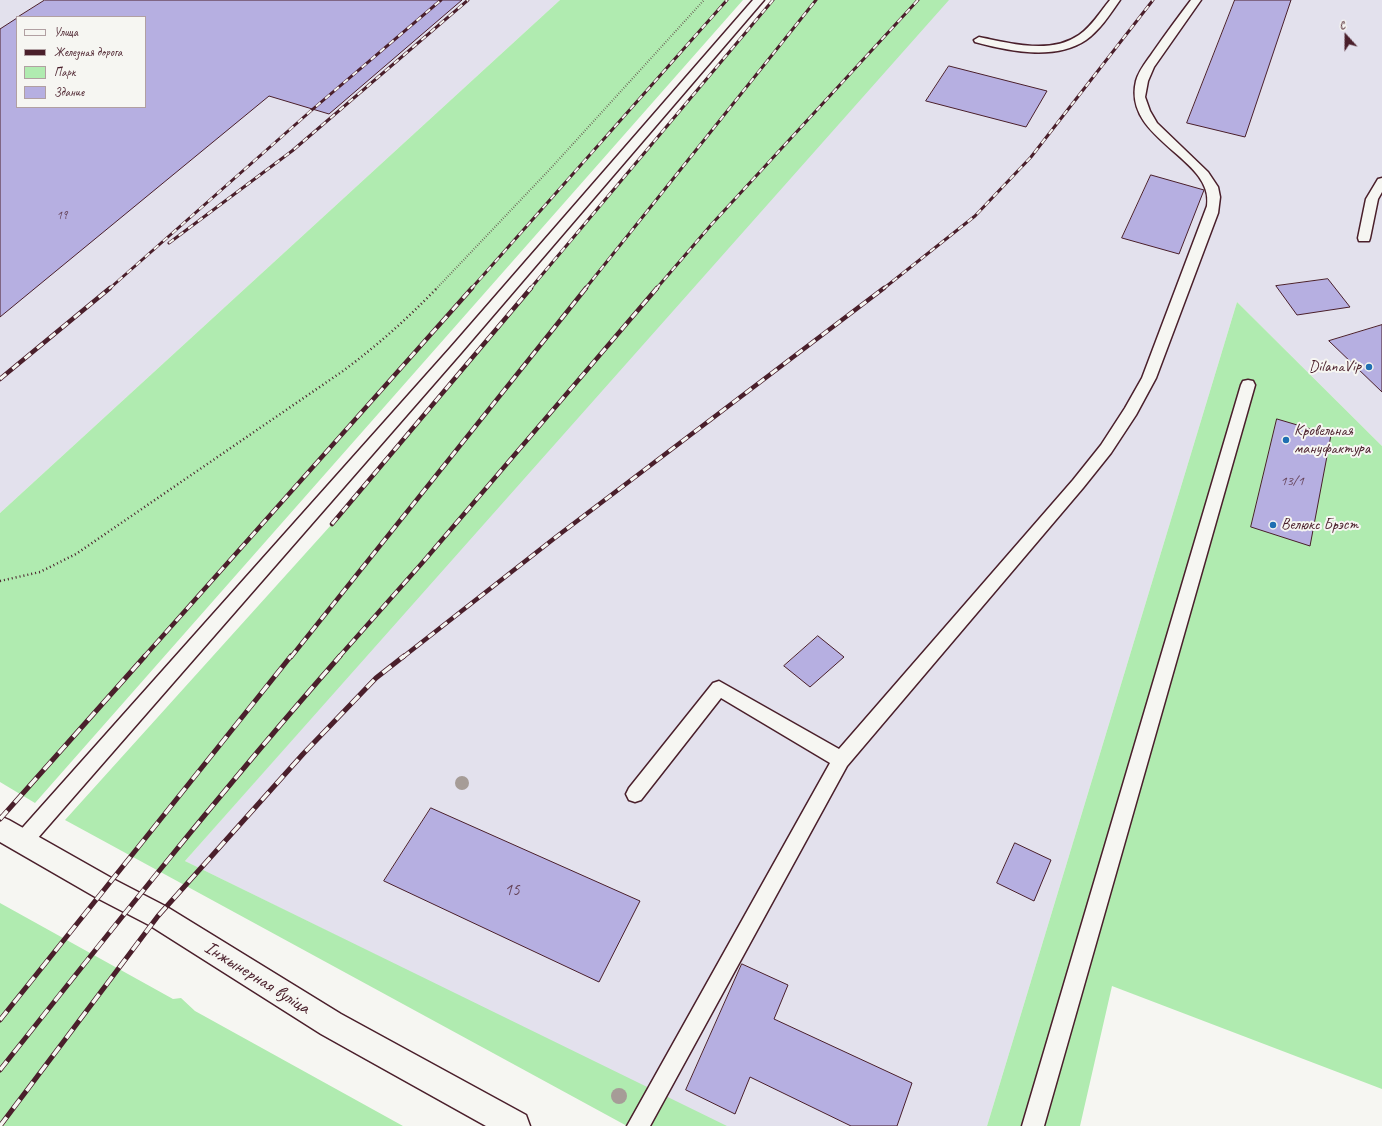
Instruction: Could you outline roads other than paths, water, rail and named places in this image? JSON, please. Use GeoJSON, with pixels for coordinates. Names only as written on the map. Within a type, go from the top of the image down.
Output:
{"type":"FeatureCollection","features":[{"type":"Feature","properties":{"kind":"street","name":"Інжынерная вуліца"},"geometry":{"type":"LineString","coordinates":[[0,828],[106,889],[158,916],[331,1024],[515,1126]]}},
{"type":"Feature","properties":{"kind":"lane"},"geometry":{"type":"LineString","coordinates":[[23,841],[456,350],[759,0]]}},
{"type":"Feature","properties":{"kind":"lane"},"geometry":{"type":"LineString","coordinates":[[979,40],[1034,50],[1068,44],[1082,38],[1090,31],[1115,0]]}},
{"type":"Feature","properties":{"kind":"lane"},"geometry":{"type":"LineString","coordinates":[[638,1126],[841,760],[1078,484],[1106,449],[1131,411],[1149,378],[1212,213],[1215,201],[1213,188],[1206,177],[1160,134],[1146,116],[1140,98],[1141,82],[1147,69],[1196,0]]}},
{"type":"Feature","properties":{"kind":"lane"},"geometry":{"type":"LineString","coordinates":[[1364,238],[1372,199],[1382,182]]}},
{"type":"Feature","properties":{"kind":"lane"},"geometry":{"type":"LineString","coordinates":[[1033,1126],[1248,385]]}},
{"type":"Feature","properties":{"kind":"lane"},"geometry":{"type":"LineString","coordinates":[[635,794],[720,688],[841,760]]}},
{"type":"Feature","properties":{"kind":"railway"},"geometry":{"type":"LineString","coordinates":[[109,289],[313,109],[441,0]]}},
{"type":"Feature","properties":{"kind":"railway"},"geometry":{"type":"LineString","coordinates":[[169,243],[292,151],[468,0]]}},
{"type":"Feature","properties":{"kind":"railway"},"geometry":{"type":"LineString","coordinates":[[471,289],[727,0]]}},
{"type":"Feature","properties":{"kind":"railway"},"geometry":{"type":"LineString","coordinates":[[530,289],[773,0]]}},
{"type":"Feature","properties":{"kind":"railway"},"geometry":{"type":"LineString","coordinates":[[585,289],[816,0]]}},
{"type":"Feature","properties":{"kind":"railway"},"geometry":{"type":"LineString","coordinates":[[656,289],[711,225],[918,0]]}},
{"type":"Feature","properties":{"kind":"railway"},"geometry":{"type":"LineString","coordinates":[[883,289],[975,216],[1031,157],[1153,0]]}},
{"type":"Feature","properties":{"kind":"railway"},"geometry":{"type":"LineString","coordinates":[[0,379],[110,288]]}},
{"type":"Feature","properties":{"kind":"railway"},"geometry":{"type":"LineString","coordinates":[[144,657],[472,288]]}},
{"type":"Feature","properties":{"kind":"railway"},"geometry":{"type":"LineString","coordinates":[[332,524],[531,288]]}},
{"type":"Feature","properties":{"kind":"railway"},"geometry":{"type":"LineString","coordinates":[[291,657],[586,288]]}},
{"type":"Feature","properties":{"kind":"railway"},"geometry":{"type":"LineString","coordinates":[[339,657],[423,562],[657,288]]}},
{"type":"Feature","properties":{"kind":"railway"},"geometry":{"type":"LineString","coordinates":[[403,657],[556,537],[884,288]]}},
{"type":"Feature","properties":{"kind":"railway"},"geometry":{"type":"LineString","coordinates":[[0,819],[145,656]]}},
{"type":"Feature","properties":{"kind":"railway"},"geometry":{"type":"LineString","coordinates":[[0,1020],[291,656]]}},
{"type":"Feature","properties":{"kind":"railway"},"geometry":{"type":"LineString","coordinates":[[0,1070],[210,809],[340,656]]}},
{"type":"Feature","properties":{"kind":"railway"},"geometry":{"type":"LineString","coordinates":[[0,1126],[158,916],[303,754],[376,678],[404,656]]}},
{"type":"Feature","properties":{"kind":"place","name":"DilanaVip"},"geometry":{"type":"Point","coordinates":[1369,367]}},
{"type":"Feature","properties":{"kind":"place","name":"Кровельная мануфактура"},"geometry":{"type":"Point","coordinates":[1286,440]}},
{"type":"Feature","properties":{"kind":"place","name":"Велюкс Брэст"},"geometry":{"type":"Point","coordinates":[1273,525]}}]}
